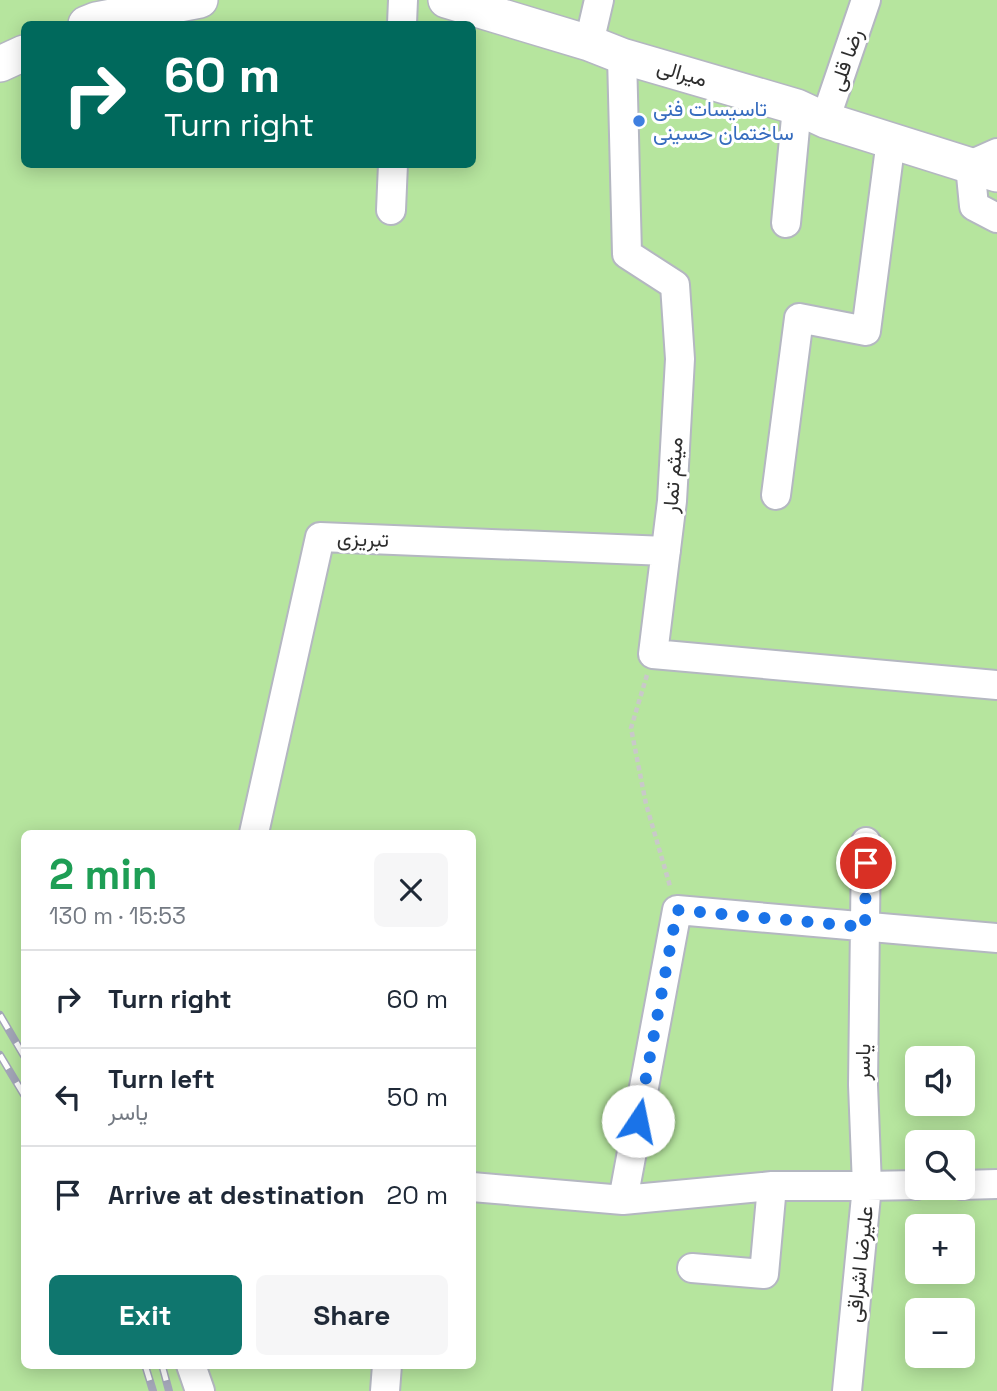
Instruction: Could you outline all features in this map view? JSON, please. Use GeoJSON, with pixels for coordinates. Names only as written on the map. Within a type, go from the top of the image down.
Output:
{"type":"FeatureCollection","features":[{"type":"Feature","properties":{"kind":"street"},"geometry":{"type":"LineString","coordinates":[[402,21],[403,0]]}},
{"type":"Feature","properties":{"kind":"street","name":"میرالی"},"geometry":{"type":"LineString","coordinates":[[446,0],[891,139],[988,164]]}},
{"type":"Feature","properties":{"kind":"street"},"geometry":{"type":"LineString","coordinates":[[589,43],[599,0]]}},
{"type":"Feature","properties":{"kind":"street","name":"رضا قلی"},"geometry":{"type":"LineString","coordinates":[[786,223],[811,113],[866,0]]}},
{"type":"Feature","properties":{"kind":"street"},"geometry":{"type":"LineString","coordinates":[[94,21],[181,2]]}},
{"type":"Feature","properties":{"kind":"street"},"geometry":{"type":"LineString","coordinates":[[0,64],[21,54]]}},
{"type":"Feature","properties":{"kind":"street","name":"میثم تمار"},"geometry":{"type":"LineString","coordinates":[[622,56],[627,254],[675,285],[680,359],[672,501],[653,654]]}},
{"type":"Feature","properties":{"kind":"street"},"geometry":{"type":"LineString","coordinates":[[776,495],[799,318],[866,331],[891,139]]}},
{"type":"Feature","properties":{"kind":"street"},"geometry":{"type":"LineString","coordinates":[[988,164],[974,206],[997,218]]}},
{"type":"Feature","properties":{"kind":"street"},"geometry":{"type":"LineString","coordinates":[[391,210],[393,168]]}},
{"type":"Feature","properties":{"kind":"street","name":"تبریزی"},"geometry":{"type":"LineString","coordinates":[[255,830],[320,537],[666,551]]}},
{"type":"Feature","properties":{"kind":"street"},"geometry":{"type":"LineString","coordinates":[[653,654],[997,685]]}},
{"type":"Feature","properties":{"kind":"street","name":"یاسر"},"geometry":{"type":"LineString","coordinates":[[866,842],[863,1085],[867,1186]]}},
{"type":"Feature","properties":{"kind":"street"},"geometry":{"type":"LineString","coordinates":[[623,1200],[677,910],[997,938]]}},
{"type":"Feature","properties":{"kind":"street"},"geometry":{"type":"LineString","coordinates":[[975,1185],[997,1184]]}},
{"type":"Feature","properties":{"kind":"street","name":"علیرضا اشراقی"},"geometry":{"type":"LineString","coordinates":[[848,1391],[867,1186],[905,1185]]}},
{"type":"Feature","properties":{"kind":"street"},"geometry":{"type":"LineString","coordinates":[[692,1268],[764,1274],[772,1186]]}},
{"type":"Feature","properties":{"kind":"street"},"geometry":{"type":"LineString","coordinates":[[476,1187],[623,1200],[772,1186],[867,1186]]}},
{"type":"Feature","properties":{"kind":"street"},"geometry":{"type":"LineString","coordinates":[[192,1369],[200,1391]]}},
{"type":"Feature","properties":{"kind":"street"},"geometry":{"type":"LineString","coordinates":[[385,1391],[387,1369]]}},
{"type":"Feature","properties":{"kind":"path"},"geometry":{"type":"LineString","coordinates":[[653,654],[631,728],[646,804],[677,910]]}},
{"type":"Feature","properties":{"kind":"green space"},"geometry":{"type":"Polygon","coordinates":[[[0,0],[997,0],[997,1391],[0,1391],[0,0]]]}},
{"type":"Feature","properties":{"kind":"railway"},"geometry":{"type":"LineString","coordinates":[[0,1015],[21,1051]]}},
{"type":"Feature","properties":{"kind":"railway"},"geometry":{"type":"LineString","coordinates":[[0,1055],[21,1090]]}},
{"type":"Feature","properties":{"kind":"railway"},"geometry":{"type":"LineString","coordinates":[[146,1369],[153,1391]]}},
{"type":"Feature","properties":{"kind":"railway"},"geometry":{"type":"LineString","coordinates":[[163,1369],[169,1391]]}},
{"type":"Feature","properties":{"kind":"place","name":"تاسیسات فنی ساختمان حسینی"},"geometry":{"type":"Point","coordinates":[639,121]}},
{"type":"Feature","properties":{"kind":"route"},"geometry":{"type":"LineString","coordinates":[[638,1121],[677,910],[865,927],[866,863]]}}]}
